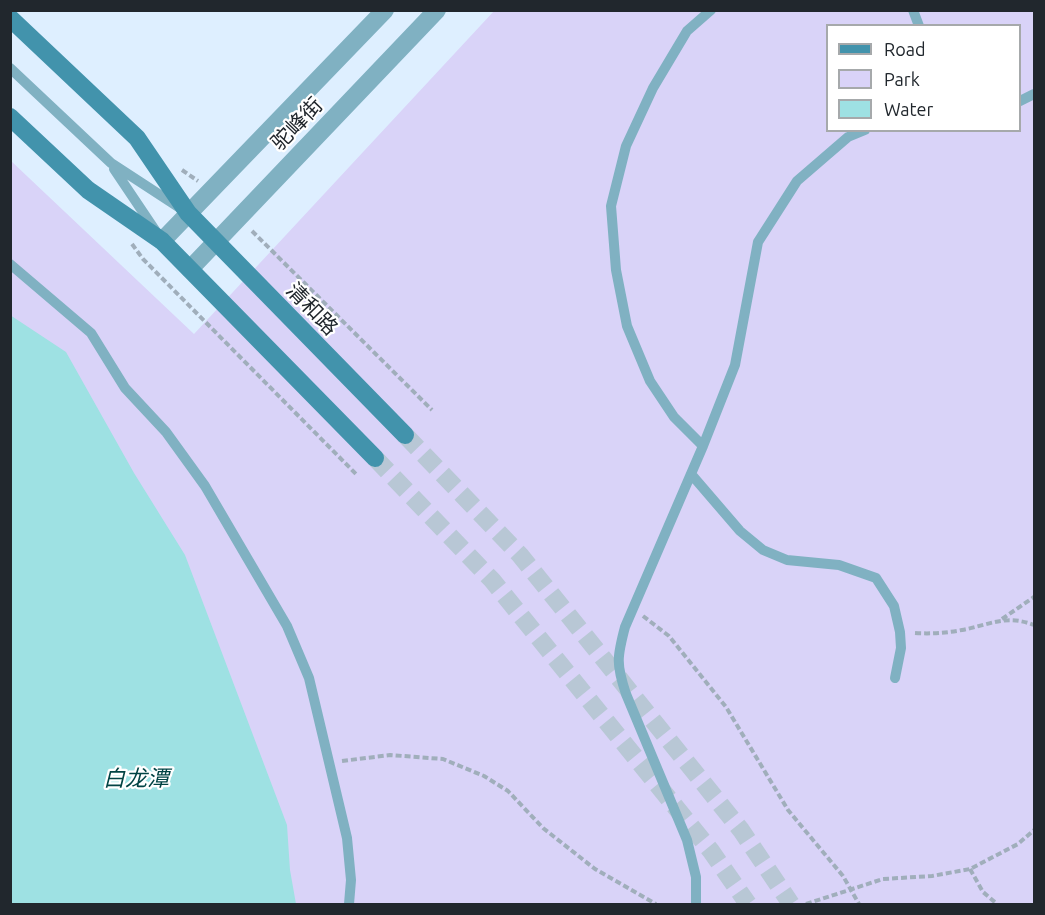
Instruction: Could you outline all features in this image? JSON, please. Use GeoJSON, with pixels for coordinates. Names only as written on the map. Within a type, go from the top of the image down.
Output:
{"type":"FeatureCollection","features":[{"type":"Feature","properties":{"kind":"main road","name":"清和路"},"geometry":{"type":"LineString","coordinates":[[10,18],[137,138],[188,213],[405,435]]}},
{"type":"Feature","properties":{"kind":"main road","name":"清和路"},"geometry":{"type":"LineString","coordinates":[[10,117],[88,190],[162,241],[375,458]]}},
{"type":"Feature","properties":{"kind":"street","name":"驼峰街"},"geometry":{"type":"LineString","coordinates":[[162,241],[385,10]]}},
{"type":"Feature","properties":{"kind":"street","name":"驼峰街"},"geometry":{"type":"LineString","coordinates":[[190,269],[437,10]]}},
{"type":"Feature","properties":{"kind":"lane"},"geometry":{"type":"LineString","coordinates":[[703,446],[674,417],[650,381],[627,326],[616,270],[611,206],[626,146],[652,88],[687,32],[711,10]]}},
{"type":"Feature","properties":{"kind":"lane","name":"清和路"},"geometry":{"type":"LineString","coordinates":[[10,68],[111,163],[188,213]]}},
{"type":"Feature","properties":{"kind":"lane"},"geometry":{"type":"LineString","coordinates":[[1021,101],[1035,94]]}},
{"type":"Feature","properties":{"kind":"lane"},"geometry":{"type":"LineString","coordinates":[[696,904],[696,877],[687,840],[626,694],[618,670],[619,650],[625,627],[703,446],[735,365],[758,242],[797,181],[848,137],[860,132]]}},
{"type":"Feature","properties":{"kind":"lane","name":"清和路"},"geometry":{"type":"LineString","coordinates":[[111,163],[162,241]]}},
{"type":"Feature","properties":{"kind":"lane"},"geometry":{"type":"LineString","coordinates":[[10,264],[91,333],[125,388],[166,432],[205,486],[287,626],[309,678],[347,838],[351,880],[349,904]]}},
{"type":"Feature","properties":{"kind":"lane"},"geometry":{"type":"LineString","coordinates":[[691,474],[740,531],[763,550],[787,560],[839,565],[876,578],[894,606],[900,632],[901,648],[895,678]]}},
{"type":"Feature","properties":{"kind":"path"},"geometry":{"type":"LineString","coordinates":[[174,164],[211,190]]}},
{"type":"Feature","properties":{"kind":"path"},"geometry":{"type":"LineString","coordinates":[[238,218],[432,410]]}},
{"type":"Feature","properties":{"kind":"path"},"geometry":{"type":"LineString","coordinates":[[129,242],[357,475]]}},
{"type":"Feature","properties":{"kind":"path"},"geometry":{"type":"LineString","coordinates":[[1001,620],[1035,597]]}},
{"type":"Feature","properties":{"kind":"path"},"geometry":{"type":"LineString","coordinates":[[633,608],[669,636],[726,707],[788,810],[843,876],[859,904]]}},
{"type":"Feature","properties":{"kind":"path"},"geometry":{"type":"LineString","coordinates":[[900,632],[932,634],[963,630],[1001,620],[1023,621],[1035,625]]}},
{"type":"Feature","properties":{"kind":"path"},"geometry":{"type":"LineString","coordinates":[[329,763],[390,756],[443,759],[484,776],[508,791],[543,828],[595,869],[656,904]]}},
{"type":"Feature","properties":{"kind":"path"},"geometry":{"type":"LineString","coordinates":[[806,904],[883,879],[932,876],[970,869],[1018,844],[1035,830]]}},
{"type":"Feature","properties":{"kind":"path"},"geometry":{"type":"LineString","coordinates":[[970,869],[983,892],[997,904]]}},
{"type":"Feature","properties":{"kind":"green space"},"geometry":{"type":"Polygon","coordinates":[[[494,11],[1034,11],[1034,904],[11,904],[10,160],[194,334],[494,11]]]}},
{"type":"Feature","properties":{"kind":"water","name":"白龙潭"},"geometry":{"type":"Polygon","coordinates":[[[10,315],[66,352],[134,473],[185,555],[287,825],[290,870],[296,904],[11,904],[10,315]]]}},
{"type":"Feature","properties":{"kind":"tunnel"},"geometry":{"type":"LineString","coordinates":[[405,435],[520,555],[741,830],[791,904]]}},
{"type":"Feature","properties":{"kind":"tunnel"},"geometry":{"type":"LineString","coordinates":[[375,458],[492,580],[711,851],[748,904]]}}]}
